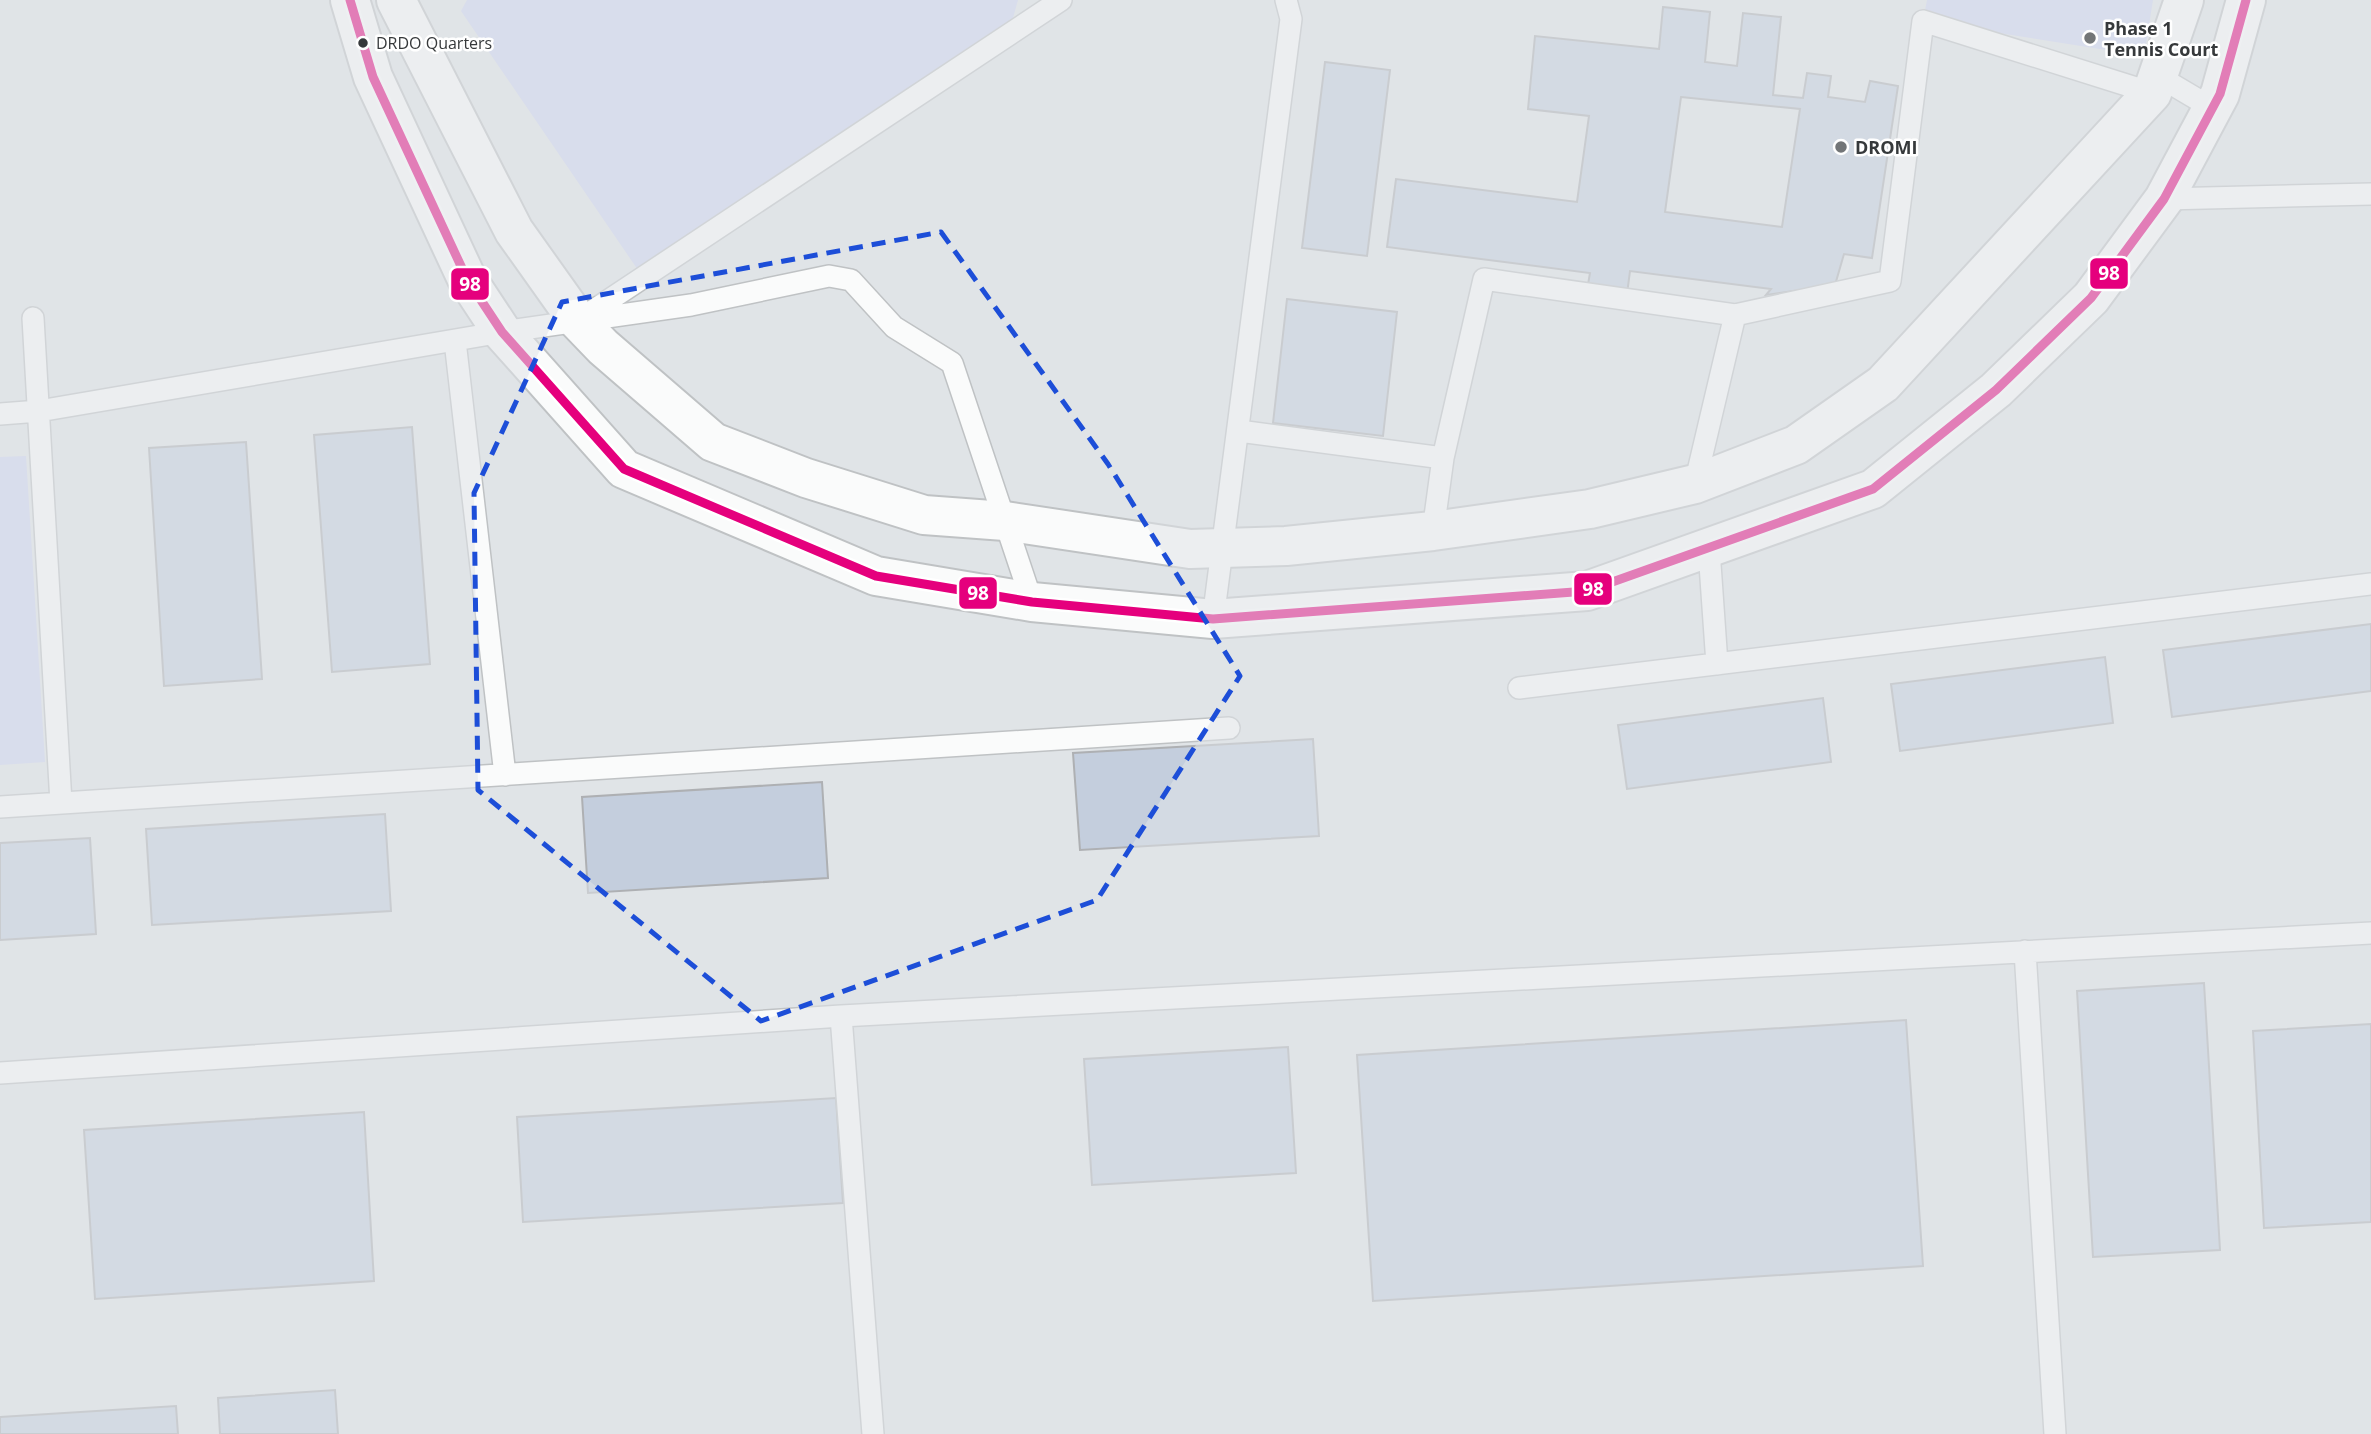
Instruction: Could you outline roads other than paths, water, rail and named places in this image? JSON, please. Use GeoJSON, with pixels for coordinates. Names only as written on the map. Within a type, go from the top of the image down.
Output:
{"type":"FeatureCollection","features":[{"type":"Feature","properties":{"kind":"street"},"geometry":{"type":"LineString","coordinates":[[350,0],[373,77],[467,279],[502,332],[624,469],[876,576],[1032,602],[1213,620],[1587,591],[1709,550],[1873,489],[1996,390],[2091,298],[2164,199],[2220,94],[2245,0]]}},
{"type":"Feature","properties":{"kind":"street"},"geometry":{"type":"LineString","coordinates":[[397,0],[514,231],[578,321],[603,347],[713,442],[806,478],[924,515],[1004,521],[1190,549],[1286,547],[1433,531],[1590,509],[1695,484],[1796,445],[1883,384],[2155,85],[2184,0]]}},
{"type":"Feature","properties":{"kind":"lane"},"geometry":{"type":"LineString","coordinates":[[578,321],[1061,0]]}},
{"type":"Feature","properties":{"kind":"lane"},"geometry":{"type":"LineString","coordinates":[[1213,620],[1291,19],[1286,0]]}},
{"type":"Feature","properties":{"kind":"lane"},"geometry":{"type":"LineString","coordinates":[[1433,531],[1443,458],[1484,279],[1735,315],[1890,281],[1923,21],[2155,85],[2212,108]]}},
{"type":"Feature","properties":{"kind":"lane"},"geometry":{"type":"LineString","coordinates":[[2164,199],[2371,194]]}},
{"type":"Feature","properties":{"kind":"lane"},"geometry":{"type":"LineString","coordinates":[[0,414],[39,411],[502,332],[691,305],[829,276],[850,280],[894,327],[952,363],[1032,602]]}},
{"type":"Feature","properties":{"kind":"lane"},"geometry":{"type":"LineString","coordinates":[[1695,484],[1735,315]]}},
{"type":"Feature","properties":{"kind":"lane"},"geometry":{"type":"LineString","coordinates":[[33,318],[61,803]]}},
{"type":"Feature","properties":{"kind":"lane"},"geometry":{"type":"LineString","coordinates":[[455,341],[505,775]]}},
{"type":"Feature","properties":{"kind":"lane"},"geometry":{"type":"LineString","coordinates":[[1239,431],[1443,458]]}},
{"type":"Feature","properties":{"kind":"lane"},"geometry":{"type":"LineString","coordinates":[[1709,550],[1717,664]]}},
{"type":"Feature","properties":{"kind":"lane"},"geometry":{"type":"LineString","coordinates":[[1519,688],[2371,584]]}},
{"type":"Feature","properties":{"kind":"lane"},"geometry":{"type":"LineString","coordinates":[[0,807],[1230,728]]}},
{"type":"Feature","properties":{"kind":"lane"},"geometry":{"type":"LineString","coordinates":[[0,1073],[841,1016],[2371,933]]}},
{"type":"Feature","properties":{"kind":"lane"},"geometry":{"type":"LineString","coordinates":[[2025,951],[2055,1434]]}},
{"type":"Feature","properties":{"kind":"lane"},"geometry":{"type":"LineString","coordinates":[[841,1016],[873,1434]]}},
{"type":"Feature","properties":{"kind":"place","name":"Phase 1 Tennis Court"},"geometry":{"type":"Point","coordinates":[2090,38]}},
{"type":"Feature","properties":{"kind":"place","name":"DRDO Quarters"},"geometry":{"type":"Point","coordinates":[363,43]}},
{"type":"Feature","properties":{"kind":"place","name":"DROMI"},"geometry":{"type":"Point","coordinates":[1841,147]}}]}
